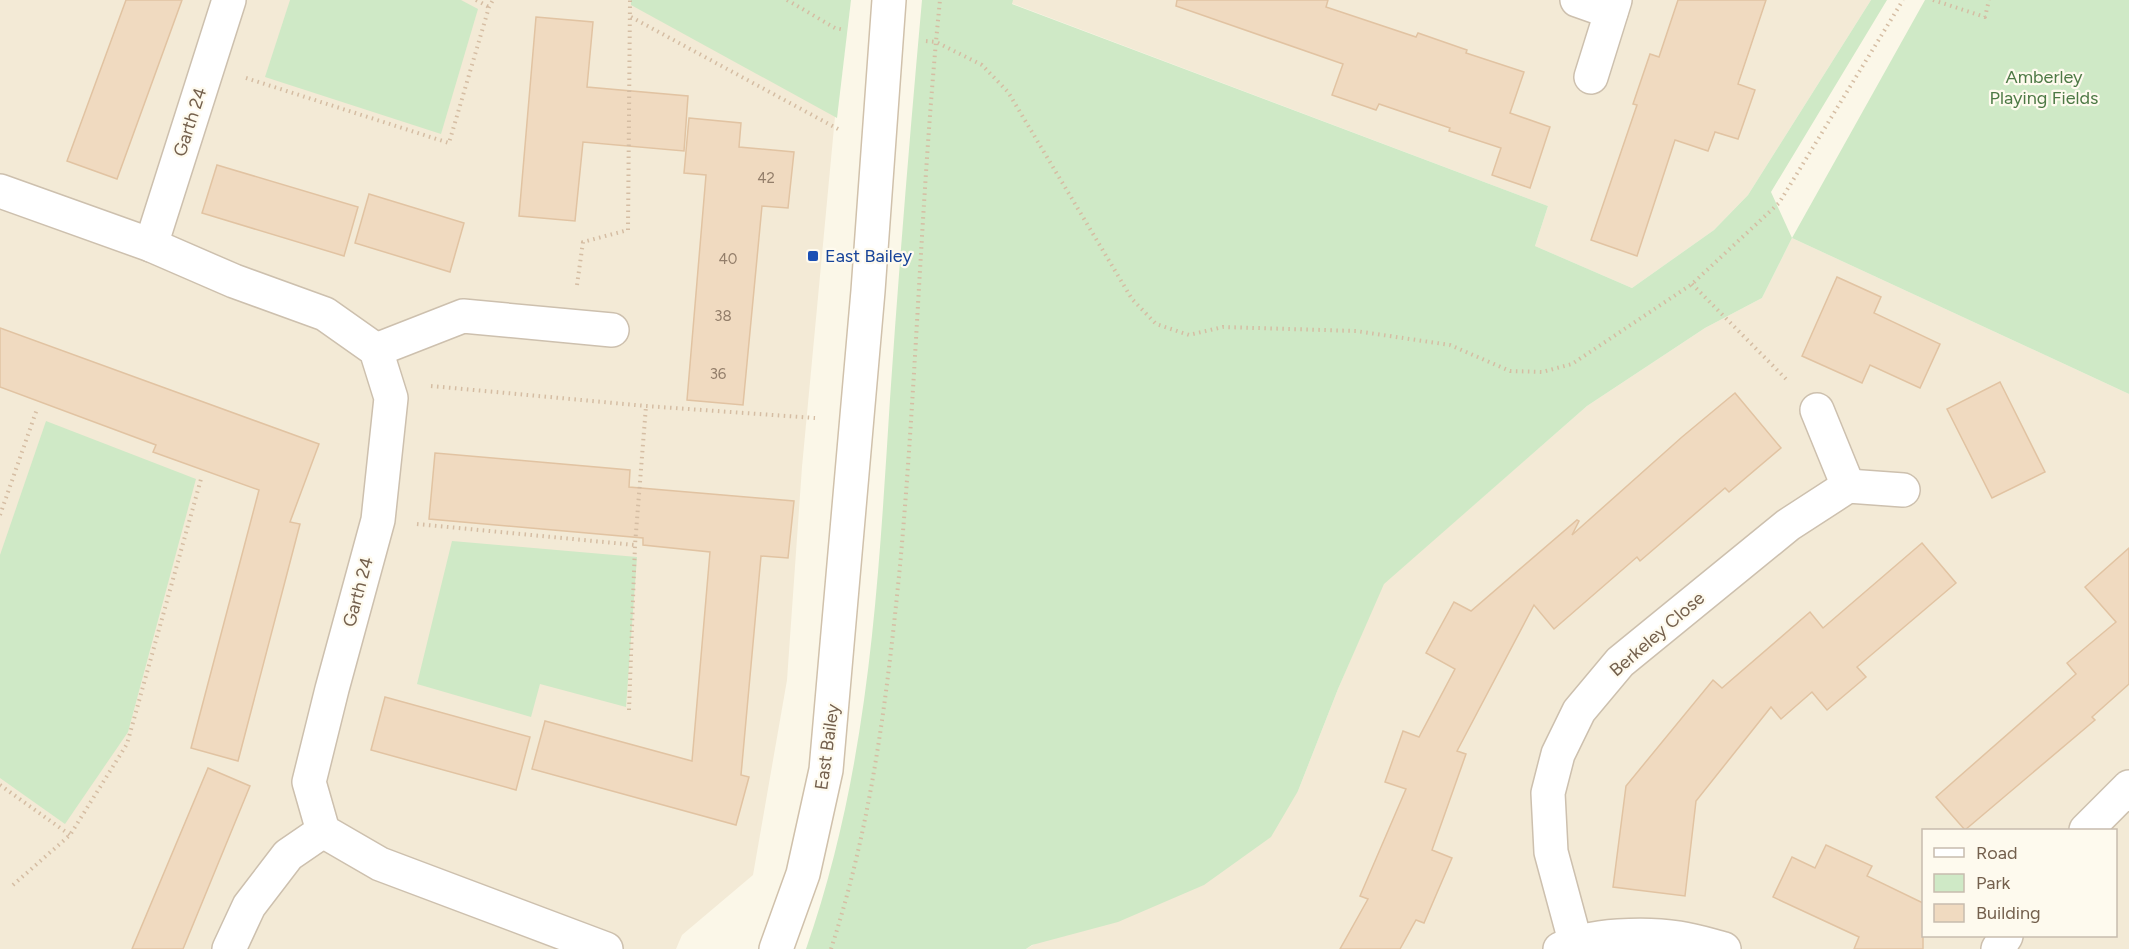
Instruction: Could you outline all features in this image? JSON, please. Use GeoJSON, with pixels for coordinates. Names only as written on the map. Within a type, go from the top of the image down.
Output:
{"type":"FeatureCollection","features":[{"type":"Feature","properties":{"kind":"street","name":"Garth 24"},"geometry":{"type":"LineString","coordinates":[[151,245],[229,0]]}},
{"type":"Feature","properties":{"kind":"street","name":"East Bailey"},"geometry":{"type":"LineString","coordinates":[[776,949],[802,874],[826,770],[858,421],[889,0]]}},
{"type":"Feature","properties":{"kind":"street"},"geometry":{"type":"LineString","coordinates":[[1577,0],[1613,6],[1591,77]]}},
{"type":"Feature","properties":{"kind":"street"},"geometry":{"type":"LineString","coordinates":[[0,191],[151,245],[234,281],[326,314],[376,350],[463,316],[612,330]]}},
{"type":"Feature","properties":{"kind":"street","name":"Garth 24"},"geometry":{"type":"LineString","coordinates":[[323,831],[309,782],[378,520],[391,398],[376,350]]}},
{"type":"Feature","properties":{"kind":"street"},"geometry":{"type":"LineString","coordinates":[[1817,410],[1848,486],[1903,490]]}},
{"type":"Feature","properties":{"kind":"street","name":"Berkeley Close"},"geometry":{"type":"LineString","coordinates":[[1568,945],[1551,852],[1548,793],[1558,754],[1579,711],[1620,662],[1788,525],[1848,486]]}},
{"type":"Feature","properties":{"kind":"street"},"geometry":{"type":"LineString","coordinates":[[2088,829],[2129,787]]}},
{"type":"Feature","properties":{"kind":"street"},"geometry":{"type":"LineString","coordinates":[[229,949],[249,906],[288,855],[323,831],[380,864],[606,949]]}},
{"type":"Feature","properties":{"kind":"street"},"geometry":{"type":"LineString","coordinates":[[1568,945],[1618,936],[1678,938],[1724,949]]}},
{"type":"Feature","properties":{"kind":"path"},"geometry":{"type":"LineString","coordinates":[[476,0],[489,6]]}},
{"type":"Feature","properties":{"kind":"path"},"geometry":{"type":"LineString","coordinates":[[208,66],[449,143],[489,6],[493,0]]}},
{"type":"Feature","properties":{"kind":"path"},"geometry":{"type":"LineString","coordinates":[[572,326],[583,242],[628,230],[630,0]]}},
{"type":"Feature","properties":{"kind":"path"},"geometry":{"type":"LineString","coordinates":[[787,0],[835,28],[936,42],[982,65],[1008,92],[1132,299],[1156,324],[1189,335],[1223,327],[1356,331],[1450,345],[1510,372],[1542,372],[1572,364],[1692,284],[1779,203],[1903,0]]}},
{"type":"Feature","properties":{"kind":"path"},"geometry":{"type":"LineString","coordinates":[[831,949],[866,824],[881,733],[896,610],[907,487],[940,0]]}},
{"type":"Feature","properties":{"kind":"path"},"geometry":{"type":"LineString","coordinates":[[1933,0],[1985,17],[1989,0]]}},
{"type":"Feature","properties":{"kind":"path"},"geometry":{"type":"LineString","coordinates":[[630,17],[878,151]]}},
{"type":"Feature","properties":{"kind":"path"},"geometry":{"type":"LineString","coordinates":[[1692,284],[1817,410]]}},
{"type":"Feature","properties":{"kind":"path"},"geometry":{"type":"LineString","coordinates":[[391,398],[417,385],[646,406],[858,421]]}},
{"type":"Feature","properties":{"kind":"path"},"geometry":{"type":"LineString","coordinates":[[629,710],[635,545],[646,406]]}},
{"type":"Feature","properties":{"kind":"path"},"geometry":{"type":"LineString","coordinates":[[0,514],[37,409]]}},
{"type":"Feature","properties":{"kind":"path"},"geometry":{"type":"LineString","coordinates":[[14,885],[70,835],[127,744],[201,479]]}},
{"type":"Feature","properties":{"kind":"path"},"geometry":{"type":"LineString","coordinates":[[378,520],[635,545]]}},
{"type":"Feature","properties":{"kind":"path"},"geometry":{"type":"LineString","coordinates":[[0,785],[70,835]]}},
{"type":"Feature","properties":{"kind":"shaded area"},"geometry":{"type":"Polygon","coordinates":[[[0,0],[846,0],[802,467],[787,680],[753,875],[682,935],[676,949],[0,949],[0,0]]]}},
{"type":"Feature","properties":{"kind":"shaded area"},"geometry":{"type":"Polygon","coordinates":[[[1003,0],[1871,0],[1748,195],[1714,230],[1632,288],[1535,246],[1548,206],[1003,0]]]}},
{"type":"Feature","properties":{"kind":"shaded area"},"geometry":{"type":"Polygon","coordinates":[[[1792,238],[2129,394],[2129,949],[1026,949],[1298,791],[1383,584],[1587,406],[1705,328],[1762,298],[1792,238]]]}},
{"type":"Feature","properties":{"kind":"green space"},"geometry":{"type":"Polygon","coordinates":[[[290,0],[461,0],[478,9],[441,134],[265,77],[290,0]]]}},
{"type":"Feature","properties":{"kind":"green space"},"geometry":{"type":"Polygon","coordinates":[[[631,0],[851,0],[837,118],[631,5],[631,0]]]}},
{"type":"Feature","properties":{"kind":"green space"},"geometry":{"type":"Polygon","coordinates":[[[922,0],[1013,0],[1012,4],[1548,206],[1535,246],[1632,288],[1714,230],[1748,195],[1871,0],[1887,0],[1771,192],[1792,238],[1762,298],[1705,328],[1587,406],[1384,584],[1338,689],[1298,791],[1271,837],[1204,885],[1118,922],[1032,945],[1026,949],[806,949],[844,814],[867,677],[881,539],[893,349],[922,0]]]}},
{"type":"Feature","properties":{"kind":"green space","name":"Amberley Playing Fields"},"geometry":{"type":"Polygon","coordinates":[[[1925,0],[2129,0],[2129,394],[1792,238],[1925,0]]]}},
{"type":"Feature","properties":{"kind":"green space"},"geometry":{"type":"Polygon","coordinates":[[[46,421],[196,479],[128,732],[65,824],[0,778],[0,555],[46,421]]]}},
{"type":"Feature","properties":{"kind":"green space"},"geometry":{"type":"Polygon","coordinates":[[[452,541],[637,557],[626,707],[540,684],[531,717],[417,684],[452,541]]]}},
{"type":"Feature","properties":{"kind":"building"},"geometry":{"type":"Polygon","coordinates":[[[126,0],[182,0],[117,179],[67,161],[126,0]]]}},
{"type":"Feature","properties":{"kind":"building"},"geometry":{"type":"Polygon","coordinates":[[[1177,0],[1328,0],[1326,7],[1416,37],[1418,33],[1467,50],[1466,53],[1524,72],[1510,113],[1550,127],[1530,188],[1492,175],[1501,148],[1379,104],[1376,110],[1332,95],[1343,64],[1176,6],[1177,0]]]}},
{"type":"Feature","properties":{"kind":"building"},"geometry":{"type":"Polygon","coordinates":[[[1678,0],[1766,0],[1738,84],[1755,90],[1738,139],[1715,132],[1708,151],[1675,140],[1637,256],[1591,240],[1637,105],[1633,104],[1650,54],[1659,57],[1678,0]]]}},
{"type":"Feature","properties":{"kind":"building"},"geometry":{"type":"Polygon","coordinates":[[[536,17],[593,22],[587,87],[688,96],[684,151],[583,142],[575,221],[519,216],[536,17]]]}},
{"type":"Feature","properties":{"kind":"building"},"geometry":{"type":"Polygon","coordinates":[[[689,118],[741,123],[739,147],[794,152],[788,208],[762,206],[743,405],[687,400],[706,175],[684,173],[689,118]]]}},
{"type":"Feature","properties":{"kind":"building"},"geometry":{"type":"Polygon","coordinates":[[[217,165],[358,207],[344,256],[202,213],[217,165]]]}},
{"type":"Feature","properties":{"kind":"building"},"geometry":{"type":"Polygon","coordinates":[[[369,194],[464,223],[450,272],[355,243],[369,194]]]}},
{"type":"Feature","properties":{"kind":"building"},"geometry":{"type":"Polygon","coordinates":[[[1837,277],[1881,297],[1874,313],[1940,344],[1920,388],[1870,365],[1862,383],[1802,356],[1837,277]]]}},
{"type":"Feature","properties":{"kind":"building"},"geometry":{"type":"Polygon","coordinates":[[[0,328],[319,444],[290,522],[300,524],[238,761],[191,748],[259,490],[153,452],[156,445],[0,387],[0,328]]]}},
{"type":"Feature","properties":{"kind":"building"},"geometry":{"type":"Polygon","coordinates":[[[2000,382],[2045,472],[1992,498],[1947,409],[2000,382]]]}},
{"type":"Feature","properties":{"kind":"building"},"geometry":{"type":"Polygon","coordinates":[[[1735,393],[1781,448],[1729,492],[1725,488],[1640,561],[1637,557],[1554,629],[1534,605],[1457,751],[1466,754],[1432,850],[1452,858],[1424,923],[1416,920],[1400,949],[1340,949],[1368,899],[1360,896],[1406,789],[1385,782],[1403,731],[1419,737],[1455,669],[1426,653],[1454,602],[1471,611],[1577,520],[1579,521],[1572,535],[1735,393]]]}},
{"type":"Feature","properties":{"kind":"building"},"geometry":{"type":"Polygon","coordinates":[[[435,453],[630,470],[629,487],[794,501],[788,558],[761,556],[741,775],[749,777],[736,825],[532,769],[545,721],[692,761],[710,552],[643,545],[643,538],[429,519],[435,453]]]}},
{"type":"Feature","properties":{"kind":"building"},"geometry":{"type":"Polygon","coordinates":[[[1922,543],[1956,583],[1857,667],[1866,677],[1827,710],[1812,692],[1781,719],[1771,707],[1696,801],[1685,896],[1613,887],[1626,786],[1713,680],[1722,688],[1810,612],[1823,628],[1922,543]]]}},
{"type":"Feature","properties":{"kind":"building"},"geometry":{"type":"Polygon","coordinates":[[[2129,548],[2129,684],[2092,717],[2095,720],[1964,829],[1936,797],[2076,674],[2067,663],[2116,622],[2085,587],[2129,548]]]}},
{"type":"Feature","properties":{"kind":"building"},"geometry":{"type":"Polygon","coordinates":[[[385,697],[530,737],[516,790],[371,750],[385,697]]]}},
{"type":"Feature","properties":{"kind":"building"},"geometry":{"type":"Polygon","coordinates":[[[208,768],[250,786],[183,949],[132,949],[208,768]]]}},
{"type":"Feature","properties":{"kind":"building"},"geometry":{"type":"Polygon","coordinates":[[[1826,845],[1872,866],[1867,876],[1922,903],[1923,949],[1854,949],[1859,937],[1773,897],[1792,857],[1815,868],[1826,845]]]}},
{"type":"Feature","properties":{"kind":"place","name":"East Bailey"},"geometry":{"type":"Point","coordinates":[813,256]}}]}
